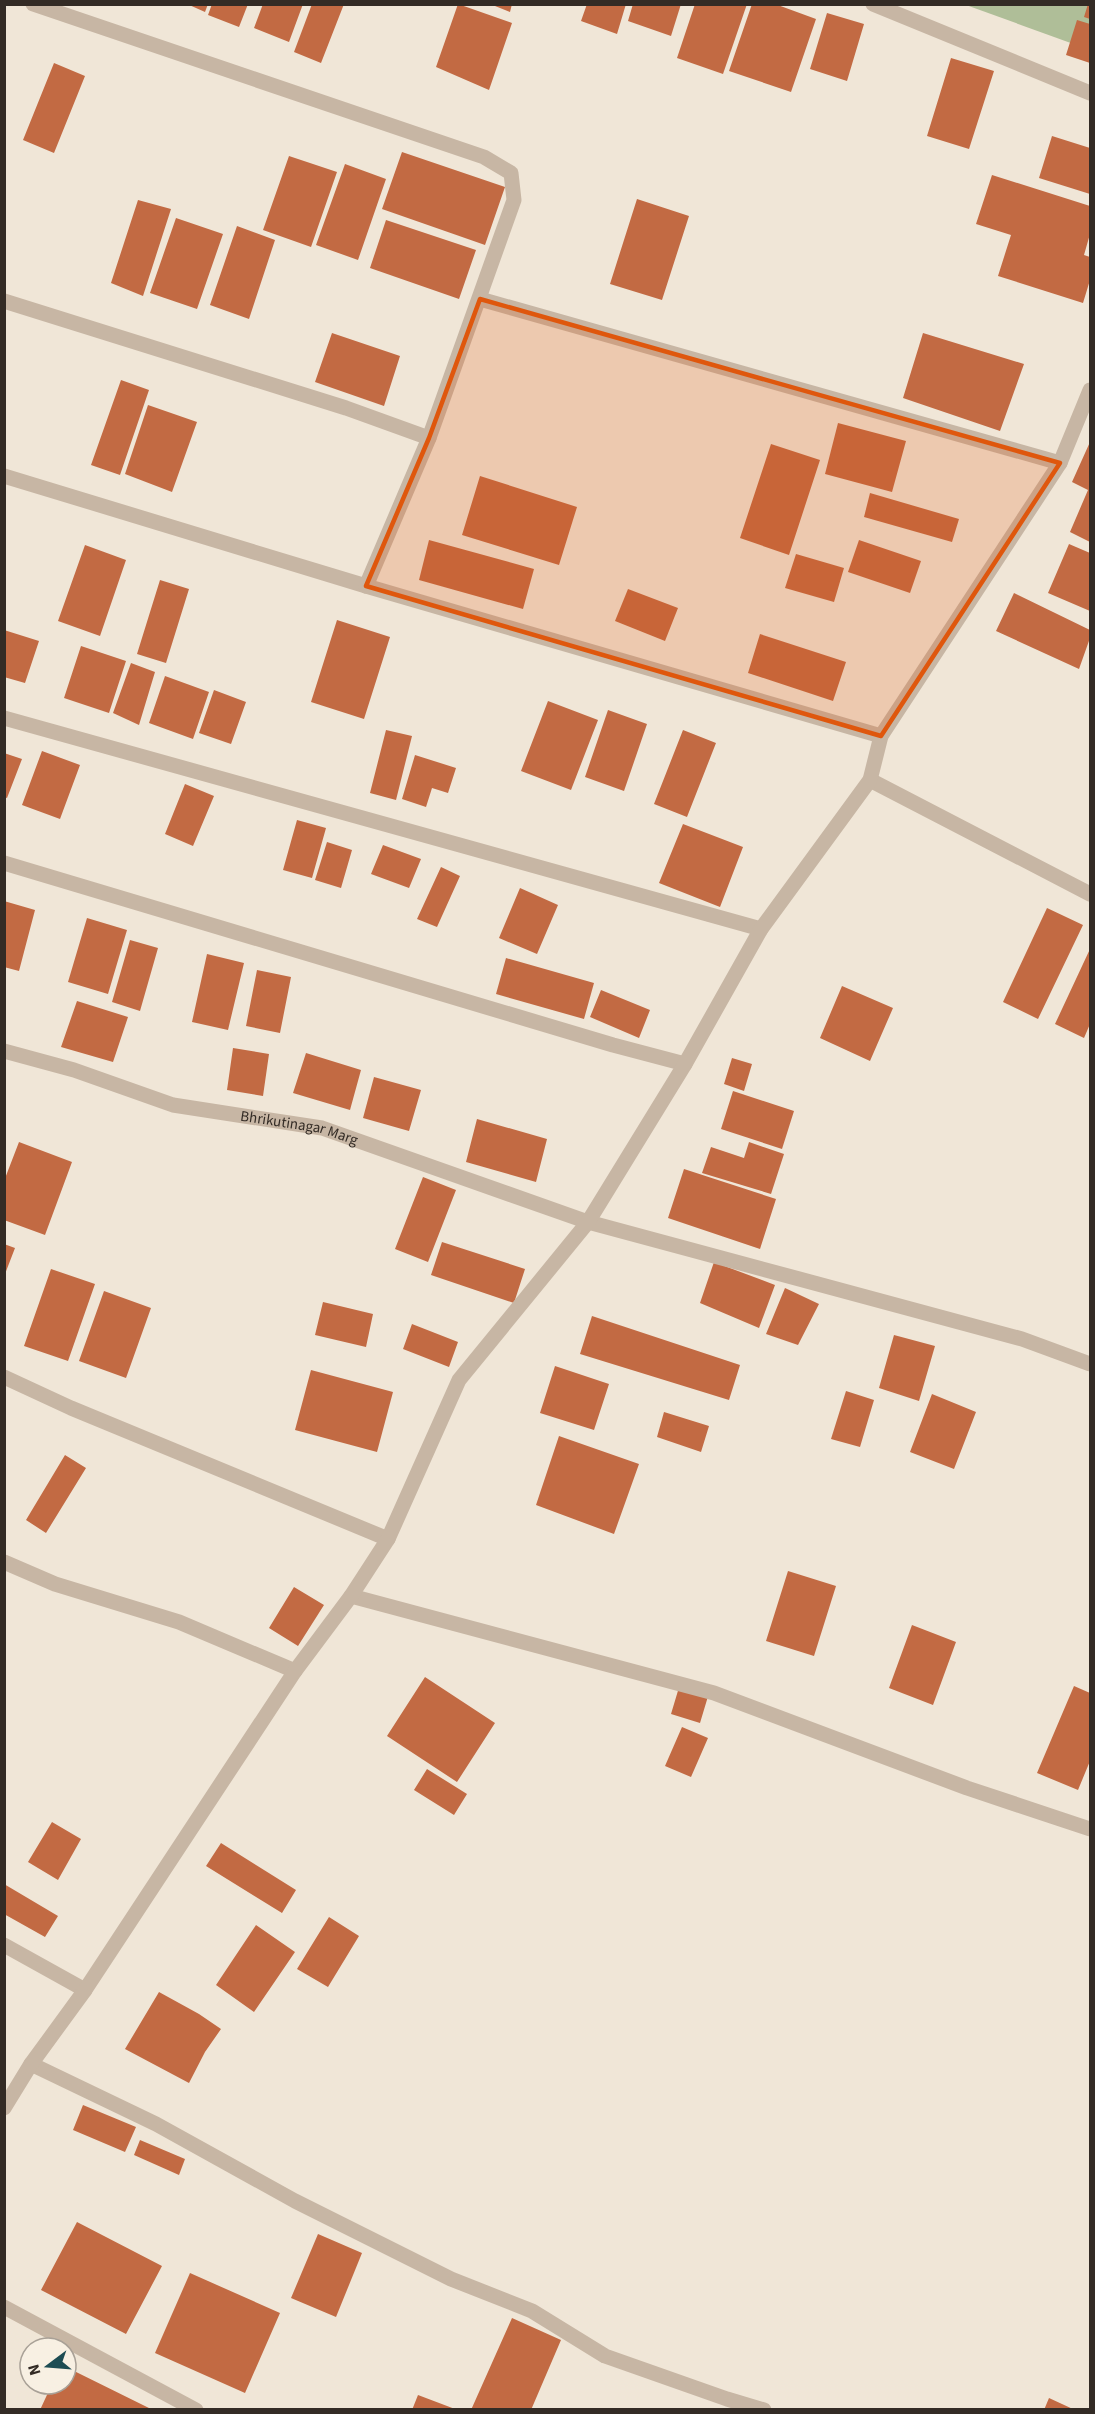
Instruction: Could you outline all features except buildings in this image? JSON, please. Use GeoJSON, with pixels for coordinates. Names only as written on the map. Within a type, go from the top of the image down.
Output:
{"type":"FeatureCollection","features":[{"type":"Feature","properties":{"kind":"street"},"geometry":{"type":"LineString","coordinates":[[33,4],[484,157],[511,173],[514,200],[480,299],[429,438],[366,586]]}},
{"type":"Feature","properties":{"kind":"street"},"geometry":{"type":"LineString","coordinates":[[873,4],[1090,93]]}},
{"type":"Feature","properties":{"kind":"street"},"geometry":{"type":"LineString","coordinates":[[480,299],[1060,464]]}},
{"type":"Feature","properties":{"kind":"street"},"geometry":{"type":"LineString","coordinates":[[4,301],[346,408],[429,438]]}},
{"type":"Feature","properties":{"kind":"street"},"geometry":{"type":"LineString","coordinates":[[4,2108],[31,2064],[85,1990],[296,1671],[351,1596],[388,1539],[459,1380],[588,1222],[686,1064],[761,929],[870,780],[881,736],[1060,464],[1090,390]]}},
{"type":"Feature","properties":{"kind":"street"},"geometry":{"type":"LineString","coordinates":[[4,476],[366,586],[881,736]]}},
{"type":"Feature","properties":{"kind":"street"},"geometry":{"type":"LineString","coordinates":[[4,718],[761,929]]}},
{"type":"Feature","properties":{"kind":"street"},"geometry":{"type":"LineString","coordinates":[[870,780],[1090,894]]}},
{"type":"Feature","properties":{"kind":"street"},"geometry":{"type":"LineString","coordinates":[[4,862],[613,1045],[686,1064]]}},
{"type":"Feature","properties":{"kind":"street","name":"Bhrikutinagar Marg"},"geometry":{"type":"LineString","coordinates":[[4,1051],[74,1070],[173,1105],[322,1128],[588,1222],[1022,1339],[1090,1364]]}},
{"type":"Feature","properties":{"kind":"street"},"geometry":{"type":"LineString","coordinates":[[4,1377],[71,1408],[388,1539]]}},
{"type":"Feature","properties":{"kind":"street"},"geometry":{"type":"LineString","coordinates":[[4,1562],[55,1584],[179,1622],[296,1671]]}},
{"type":"Feature","properties":{"kind":"street"},"geometry":{"type":"LineString","coordinates":[[351,1596],[714,1693],[967,1788],[1090,1829]]}},
{"type":"Feature","properties":{"kind":"street"},"geometry":{"type":"LineString","coordinates":[[4,1946],[85,1990]]}},
{"type":"Feature","properties":{"kind":"street"},"geometry":{"type":"LineString","coordinates":[[31,2064],[156,2124],[295,2201],[450,2279],[532,2311],[605,2356],[727,2399],[764,2409]]}},
{"type":"Feature","properties":{"kind":"street"},"geometry":{"type":"LineString","coordinates":[[4,2307],[196,2409]]}},
{"type":"Feature","properties":{"kind":"highlighted area"},"geometry":{"type":"Polygon","coordinates":[[[480,299],[1060,463],[881,736],[366,586],[429,438],[480,299]]]}},
{"type":"Feature","properties":{"kind":"green space"},"geometry":{"type":"Polygon","coordinates":[[[966,5],[1090,5],[1090,27],[1079,46],[966,5]]]}}]}
